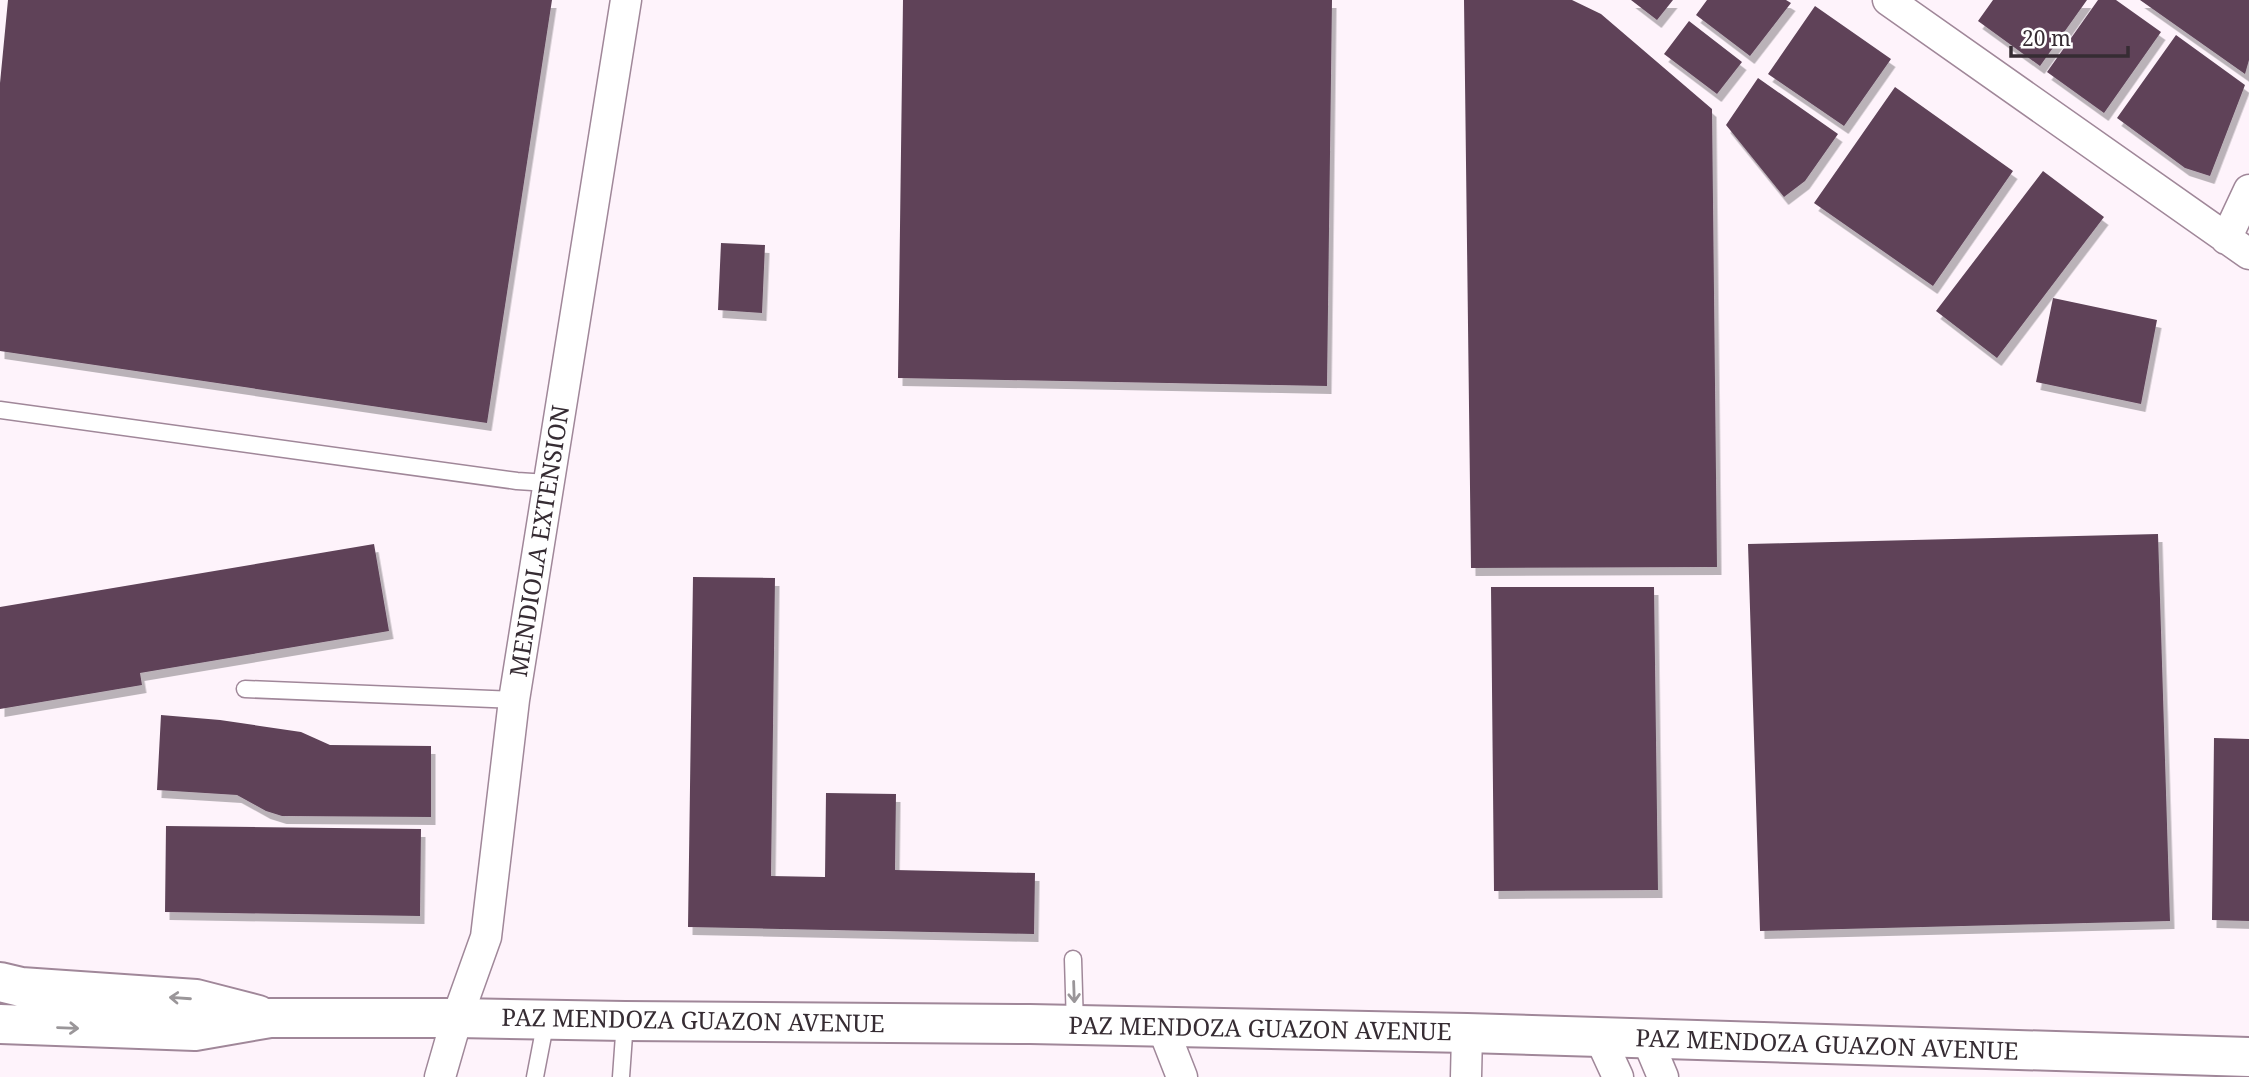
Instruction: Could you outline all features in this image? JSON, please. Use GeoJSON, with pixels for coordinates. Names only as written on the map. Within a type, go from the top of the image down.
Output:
{"type":"FeatureCollection","features":[{"type":"Feature","properties":{"kind":"main road","name":"PAZ MENDOZA GUAZON AVENUE"},"geometry":{"type":"LineString","coordinates":[[0,982],[21,987],[196,999],[270,1018]]}},
{"type":"Feature","properties":{"kind":"main road","name":"PAZ MENDOZA GUAZON AVENUE"},"geometry":{"type":"LineString","coordinates":[[0,1024],[194,1031],[270,1018],[457,1018],[1162,1026],[2249,1056]]}},
{"type":"Feature","properties":{"kind":"street","name":"MENDIOLA EXTENSION"},"geometry":{"type":"LineString","coordinates":[[440,1077],[457,1018],[486,937],[514,700],[626,0]]}},
{"type":"Feature","properties":{"kind":"street"},"geometry":{"type":"LineString","coordinates":[[1888,0],[2237,246],[2249,190]]}},
{"type":"Feature","properties":{"kind":"street"},"geometry":{"type":"LineString","coordinates":[[1162,1026],[1182,1077]]}},
{"type":"Feature","properties":{"kind":"street"},"geometry":{"type":"LineString","coordinates":[[1465,1077],[1466,1033]]}},
{"type":"Feature","properties":{"kind":"street"},"geometry":{"type":"LineString","coordinates":[[1600,1038],[1618,1077]]}},
{"type":"Feature","properties":{"kind":"street"},"geometry":{"type":"LineString","coordinates":[[1647,1039],[1663,1077]]}},
{"type":"Feature","properties":{"kind":"lane"},"geometry":{"type":"LineString","coordinates":[[0,410],[548,483]]}},
{"type":"Feature","properties":{"kind":"lane"},"geometry":{"type":"LineString","coordinates":[[245,689],[514,700]]}},
{"type":"Feature","properties":{"kind":"lane"},"geometry":{"type":"LineString","coordinates":[[1073,959],[1075,1026]]}},
{"type":"Feature","properties":{"kind":"lane"},"geometry":{"type":"LineString","coordinates":[[535,1077],[545,1020]]}},
{"type":"Feature","properties":{"kind":"lane"},"geometry":{"type":"LineString","coordinates":[[621,1077],[625,1021]]}},
{"type":"Feature","properties":{"kind":"building"},"geometry":{"type":"Polygon","coordinates":[[[8,0],[552,0],[487,423],[0,351],[0,83],[8,0]]]}},
{"type":"Feature","properties":{"kind":"building"},"geometry":{"type":"Polygon","coordinates":[[[903,0],[1332,0],[1327,386],[898,378],[903,0]]]}},
{"type":"Feature","properties":{"kind":"building"},"geometry":{"type":"Polygon","coordinates":[[[1464,0],[1572,0],[1601,14],[1712,109],[1717,567],[1471,568],[1464,0]]]}},
{"type":"Feature","properties":{"kind":"building"},"geometry":{"type":"Polygon","coordinates":[[[1631,0],[1673,0],[1657,20],[1631,0]]]}},
{"type":"Feature","properties":{"kind":"building"},"geometry":{"type":"Polygon","coordinates":[[[1707,0],[1786,0],[1791,3],[1750,56],[1696,15],[1707,0]]]}},
{"type":"Feature","properties":{"kind":"building"},"geometry":{"type":"Polygon","coordinates":[[[1993,0],[2087,0],[2040,66],[1978,21],[1993,0]]]}},
{"type":"Feature","properties":{"kind":"building"},"geometry":{"type":"Polygon","coordinates":[[[2098,0],[2116,0],[2161,32],[2104,113],[2047,72],[2098,0]]]}},
{"type":"Feature","properties":{"kind":"building"},"geometry":{"type":"Polygon","coordinates":[[[2140,0],[2249,0],[2249,60],[2245,74],[2140,0]]]}},
{"type":"Feature","properties":{"kind":"building"},"geometry":{"type":"Polygon","coordinates":[[[1815,6],[1891,59],[1844,126],[1768,74],[1815,6]]]}},
{"type":"Feature","properties":{"kind":"building"},"geometry":{"type":"Polygon","coordinates":[[[1689,21],[1742,62],[1717,94],[1664,54],[1689,21]]]}},
{"type":"Feature","properties":{"kind":"building"},"geometry":{"type":"Polygon","coordinates":[[[2176,35],[2245,85],[2210,176],[2185,168],[2117,118],[2176,35]]]}},
{"type":"Feature","properties":{"kind":"building"},"geometry":{"type":"Polygon","coordinates":[[[1758,78],[1838,134],[1805,181],[1784,197],[1726,125],[1758,78]]]}},
{"type":"Feature","properties":{"kind":"building"},"geometry":{"type":"Polygon","coordinates":[[[1895,87],[2013,171],[1933,286],[1814,203],[1895,87]]]}},
{"type":"Feature","properties":{"kind":"building"},"geometry":{"type":"Polygon","coordinates":[[[2043,171],[2104,217],[1997,358],[1936,311],[2043,171]]]}},
{"type":"Feature","properties":{"kind":"building"},"geometry":{"type":"Polygon","coordinates":[[[721,243],[765,245],[762,313],[718,310],[721,243]]]}},
{"type":"Feature","properties":{"kind":"building"},"geometry":{"type":"Polygon","coordinates":[[[2053,298],[2157,320],[2141,404],[2036,382],[2053,298]]]}},
{"type":"Feature","properties":{"kind":"building"},"geometry":{"type":"Polygon","coordinates":[[[2158,534],[2170,921],[1760,931],[1748,544],[2158,534]]]}},
{"type":"Feature","properties":{"kind":"building"},"geometry":{"type":"Polygon","coordinates":[[[374,544],[389,631],[140,673],[142,685],[0,709],[0,607],[374,544]]]}},
{"type":"Feature","properties":{"kind":"building"},"geometry":{"type":"Polygon","coordinates":[[[693,577],[775,578],[771,876],[825,877],[826,793],[896,794],[895,870],[1035,873],[1034,934],[688,927],[693,577]]]}},
{"type":"Feature","properties":{"kind":"building"},"geometry":{"type":"Polygon","coordinates":[[[1491,587],[1654,587],[1658,890],[1494,891],[1491,587]]]}},
{"type":"Feature","properties":{"kind":"building"},"geometry":{"type":"Polygon","coordinates":[[[161,715],[220,720],[301,732],[330,745],[431,746],[431,817],[282,816],[266,811],[237,795],[157,790],[161,715]]]}},
{"type":"Feature","properties":{"kind":"building"},"geometry":{"type":"Polygon","coordinates":[[[2214,738],[2249,739],[2249,921],[2212,920],[2214,738]]]}},
{"type":"Feature","properties":{"kind":"building"},"geometry":{"type":"Polygon","coordinates":[[[166,826],[421,829],[420,916],[165,912],[166,826]]]}}]}
